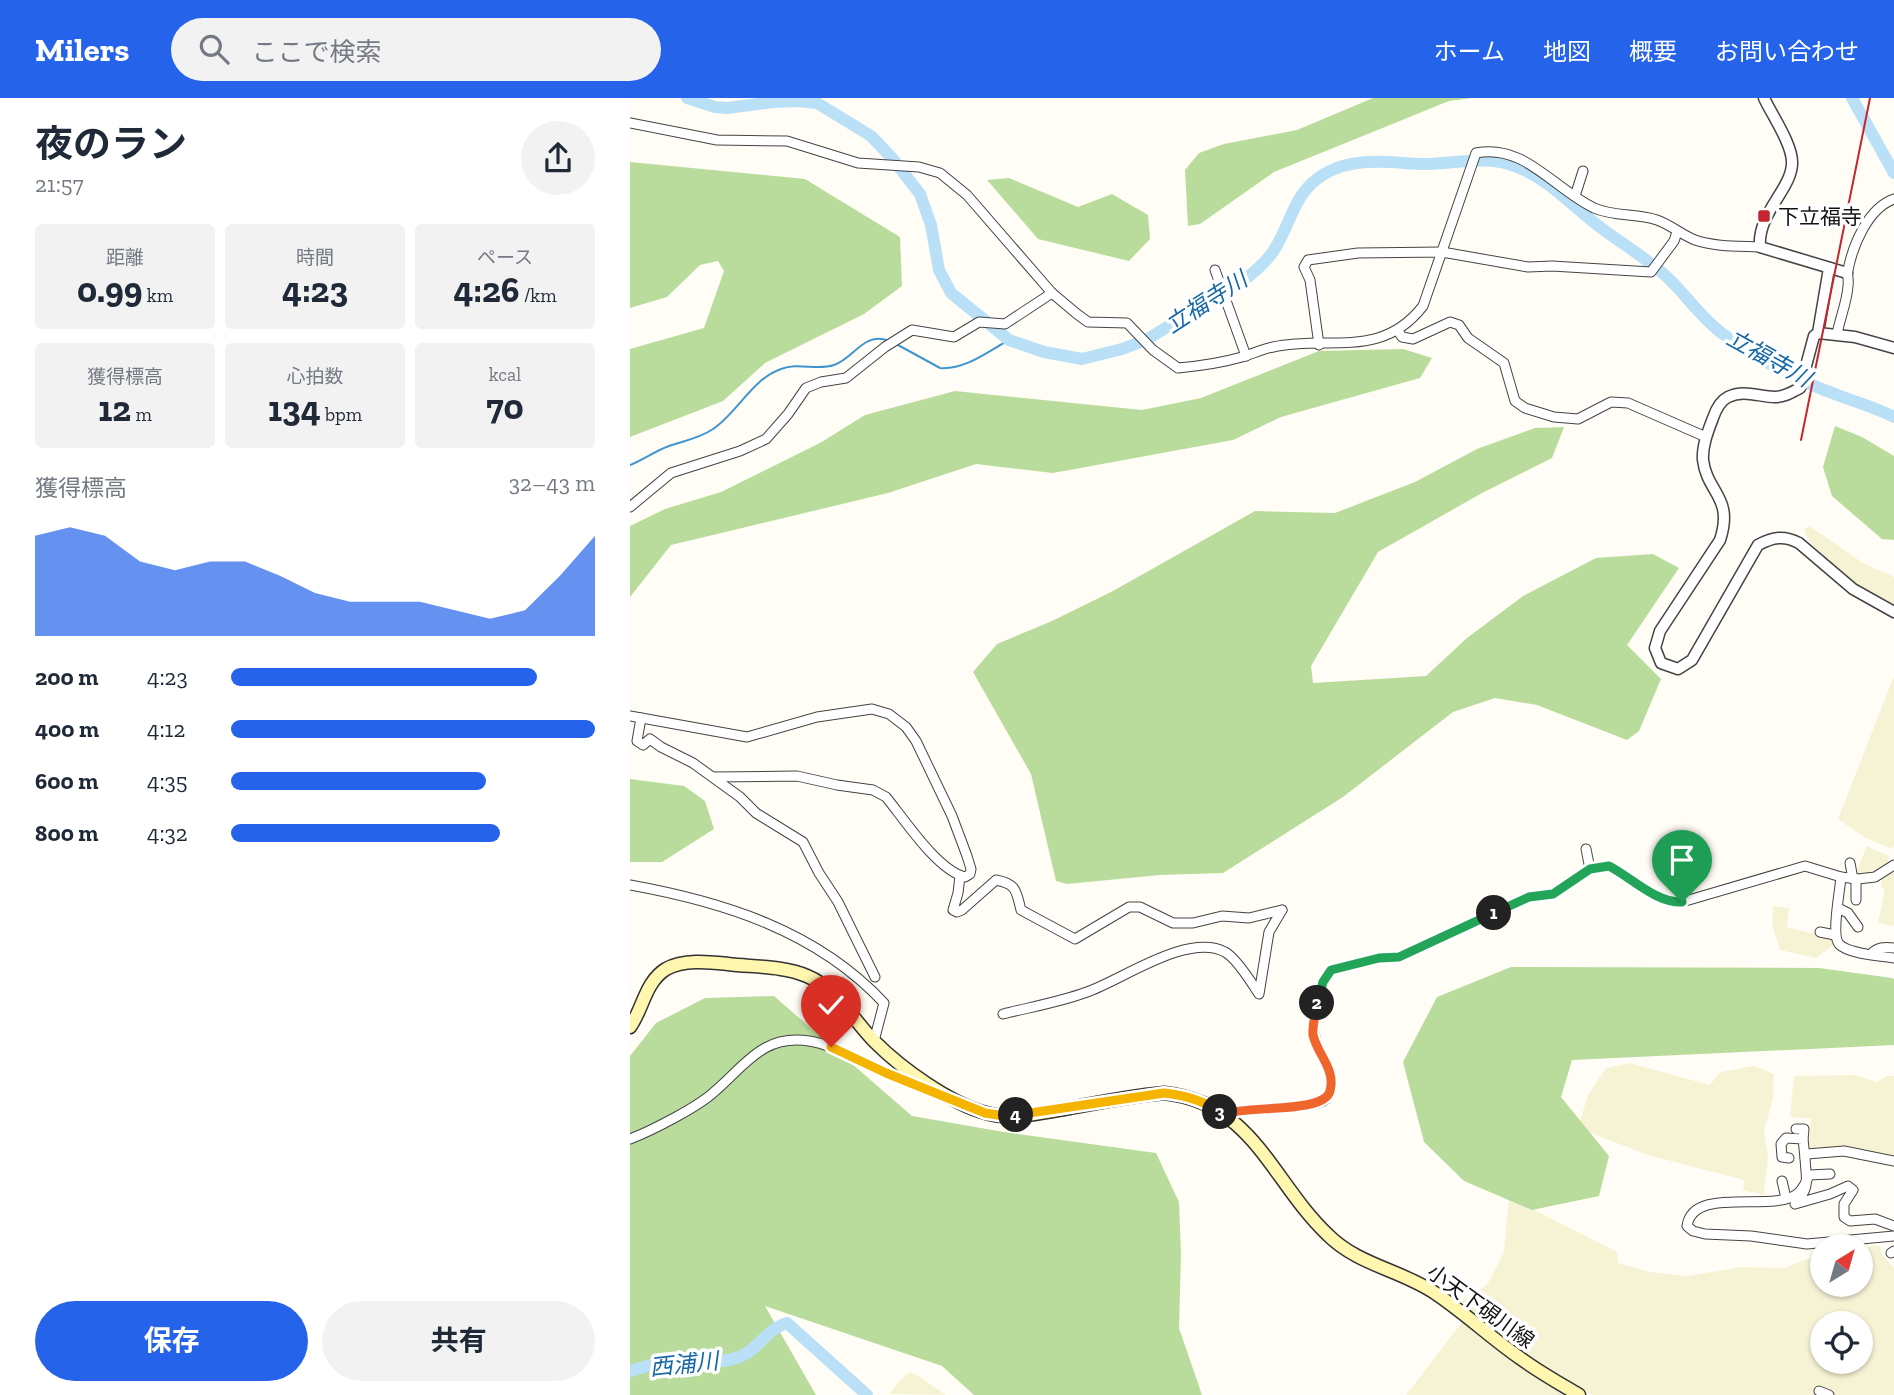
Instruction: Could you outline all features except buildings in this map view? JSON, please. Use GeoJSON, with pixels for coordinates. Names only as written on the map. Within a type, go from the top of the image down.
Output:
{"type":"FeatureCollection","features":[{"type":"Feature","properties":{"kind":"main road","name":"小天下硯川線"},"geometry":{"type":"LineString","coordinates":[[630,1027],[654,981],[666,970],[680,964],[704,962],[780,970],[806,976],[828,989],[874,1041],[899,1063],[961,1102],[985,1113],[1004,1116],[1033,1114],[1138,1095],[1164,1093],[1185,1095],[1207,1103],[1225,1114],[1259,1147],[1327,1235],[1346,1250],[1436,1293],[1522,1360],[1579,1395]]}},
{"type":"Feature","properties":{"kind":"street"},"geometry":{"type":"LineString","coordinates":[[1760,247],[1763,223],[1788,176],[1793,160],[1764,98]]}},
{"type":"Feature","properties":{"kind":"street"},"geometry":{"type":"LineString","coordinates":[[630,123],[717,140],[787,141],[858,163],[919,167],[940,173],[967,195],[1052,293],[1088,322],[1122,321],[1178,368],[1207,365],[1273,347],[1387,337],[1398,331],[1423,306],[1476,153],[1491,150],[1528,162],[1594,208],[1619,216],[1641,216],[1659,221],[1677,232],[1715,245],[1760,247],[1847,273]]}},
{"type":"Feature","properties":{"kind":"street"},"geometry":{"type":"LineString","coordinates":[[1575,196],[1583,171]]}},
{"type":"Feature","properties":{"kind":"street"},"geometry":{"type":"LineString","coordinates":[[1837,334],[1849,285],[1847,273],[1856,241],[1884,202],[1893,199]]}},
{"type":"Feature","properties":{"kind":"street"},"geometry":{"type":"LineString","coordinates":[[1319,345],[1310,280],[1304,267],[1306,262],[1358,253],[1442,252],[1528,267],[1591,267],[1640,272],[1657,266],[1677,232]]}},
{"type":"Feature","properties":{"kind":"street"},"geometry":{"type":"LineString","coordinates":[[1829,268],[1818,333],[1814,336],[1800,388],[1775,397],[1738,393],[1726,398],[1718,406],[1706,437],[1703,461],[1724,510],[1725,527],[1720,540],[1660,631],[1655,648],[1661,663],[1678,669],[1692,660],[1758,545],[1777,537],[1791,538],[1799,543],[1853,589],[1894,612]]}},
{"type":"Feature","properties":{"kind":"street"},"geometry":{"type":"LineString","coordinates":[[1215,270],[1246,356]]}},
{"type":"Feature","properties":{"kind":"street"},"geometry":{"type":"LineString","coordinates":[[630,507],[671,472],[740,451],[766,439],[806,388],[821,382],[846,378],[887,345],[912,330],[954,337],[979,323],[1005,324],[1052,293]]}},
{"type":"Feature","properties":{"kind":"street"},"geometry":{"type":"LineString","coordinates":[[1398,331],[1402,337],[1413,339],[1450,322],[1459,325],[1468,338],[1504,363],[1515,401],[1525,408],[1554,417],[1578,419],[1611,402],[1629,404],[1706,437]]}},
{"type":"Feature","properties":{"kind":"street"},"geometry":{"type":"LineString","coordinates":[[1818,333],[1837,334],[1894,348]]}},
{"type":"Feature","properties":{"kind":"street"},"geometry":{"type":"LineString","coordinates":[[630,716],[747,737],[817,717],[872,709],[889,714],[906,727],[916,741],[952,816],[971,869],[970,874],[960,876],[935,856],[886,797],[873,790],[797,776],[714,777]]}},
{"type":"Feature","properties":{"kind":"street"},"geometry":{"type":"LineString","coordinates":[[630,885],[723,907],[762,920],[844,965],[875,977],[838,902],[803,842],[756,813],[740,797],[693,763],[650,739],[643,745],[638,741],[641,718]]}},
{"type":"Feature","properties":{"kind":"street"},"geometry":{"type":"LineString","coordinates":[[1586,849],[1590,869]]}},
{"type":"Feature","properties":{"kind":"street"},"geometry":{"type":"LineString","coordinates":[[1850,863],[1856,900]]}},
{"type":"Feature","properties":{"kind":"street"},"geometry":{"type":"LineString","coordinates":[[1225,1114],[1237,1109],[1284,1108],[1325,1100],[1330,1091],[1328,1066],[1313,1034],[1319,994],[1331,970],[1379,958],[1399,957],[1529,897],[1553,894],[1590,869],[1609,866],[1660,900],[1672,903],[1805,866],[1854,879],[1875,877],[1894,865]]}},
{"type":"Feature","properties":{"kind":"street"},"geometry":{"type":"LineString","coordinates":[[960,876],[953,910],[962,910],[996,880],[1007,882],[1014,887],[1021,910],[1075,939],[1129,908],[1140,907],[1173,923],[1193,923],[1222,916],[1249,918],[1282,910],[1269,932],[1259,994],[1234,959],[1224,952],[1214,948],[1190,949],[1138,967],[1089,992],[1003,1014]]}},
{"type":"Feature","properties":{"kind":"street"},"geometry":{"type":"LineString","coordinates":[[1841,877],[1835,935],[1840,945],[1850,950],[1894,958]]}},
{"type":"Feature","properties":{"kind":"street"},"geometry":{"type":"LineString","coordinates":[[1838,908],[1848,913],[1858,927]]}},
{"type":"Feature","properties":{"kind":"street"},"geometry":{"type":"LineString","coordinates":[[1820,932],[1835,935]]}},
{"type":"Feature","properties":{"kind":"street"},"geometry":{"type":"LineString","coordinates":[[1871,954],[1876,949],[1894,948]]}},
{"type":"Feature","properties":{"kind":"street"},"geometry":{"type":"LineString","coordinates":[[844,965],[884,1003],[874,1041]]}},
{"type":"Feature","properties":{"kind":"street"},"geometry":{"type":"LineString","coordinates":[[630,1139],[690,1109],[714,1093],[748,1059],[761,1050],[789,1041],[807,1041],[831,1047],[886,1073],[961,1102]]}},
{"type":"Feature","properties":{"kind":"street"},"geometry":{"type":"LineString","coordinates":[[1796,1129],[1804,1129],[1807,1181],[1806,1192],[1795,1204],[1830,1195],[1848,1186],[1853,1190],[1844,1204],[1844,1217],[1850,1222],[1875,1219],[1894,1226]]}},
{"type":"Feature","properties":{"kind":"street"},"geometry":{"type":"LineString","coordinates":[[1789,1158],[1782,1157],[1781,1144],[1786,1138],[1803,1139]]}},
{"type":"Feature","properties":{"kind":"street"},"geometry":{"type":"LineString","coordinates":[[1805,1158],[1807,1154],[1844,1151],[1894,1161]]}},
{"type":"Feature","properties":{"kind":"street"},"geometry":{"type":"LineString","coordinates":[[1830,1174],[1810,1175],[1796,1195],[1772,1202],[1746,1200],[1711,1205],[1692,1213],[1687,1218],[1687,1226],[1704,1234],[1751,1236],[1807,1244],[1894,1236]]}},
{"type":"Feature","properties":{"kind":"street"},"geometry":{"type":"LineString","coordinates":[[1782,1181],[1786,1198]]}},
{"type":"Feature","properties":{"kind":"street"},"geometry":{"type":"LineString","coordinates":[[1819,1391],[1829,1395]]}},
{"type":"Feature","properties":{"kind":"shaded area"},"geometry":{"type":"Polygon","coordinates":[[[1809,526],[1863,563],[1894,577],[1894,606],[1854,584],[1809,541],[1804,530],[1809,526]]]}},
{"type":"Feature","properties":{"kind":"shaded area"},"geometry":{"type":"Polygon","coordinates":[[[1894,676],[1892,849],[1864,837],[1838,819],[1894,676]]]}},
{"type":"Feature","properties":{"kind":"shaded area"},"geometry":{"type":"Polygon","coordinates":[[[1867,846],[1889,856],[1888,862],[1875,870],[1855,876],[1867,846]]]}},
{"type":"Feature","properties":{"kind":"shaded area"},"geometry":{"type":"Polygon","coordinates":[[[1894,870],[1894,926],[1878,923],[1885,889],[1881,887],[1883,876],[1894,870]]]}},
{"type":"Feature","properties":{"kind":"shaded area"},"geometry":{"type":"Polygon","coordinates":[[[1773,906],[1789,908],[1787,927],[1832,938],[1833,945],[1816,958],[1780,950],[1772,924],[1773,906]]]}},
{"type":"Feature","properties":{"kind":"shaded area"},"geometry":{"type":"Polygon","coordinates":[[[1629,1063],[1710,1085],[1720,1072],[1754,1066],[1774,1074],[1773,1099],[1764,1130],[1768,1156],[1764,1195],[1743,1190],[1744,1180],[1648,1155],[1578,1128],[1588,1095],[1606,1068],[1629,1063]]]}},
{"type":"Feature","properties":{"kind":"shaded area"},"geometry":{"type":"Polygon","coordinates":[[[1855,1075],[1877,1082],[1887,1076],[1894,1076],[1894,1158],[1808,1151],[1811,1119],[1790,1117],[1794,1076],[1855,1075]]]}},
{"type":"Feature","properties":{"kind":"shaded area"},"geometry":{"type":"Polygon","coordinates":[[[1509,1197],[1617,1252],[1618,1263],[1650,1272],[1687,1276],[1741,1267],[1785,1268],[1810,1259],[1810,1297],[1873,1297],[1873,1246],[1879,1245],[1883,1256],[1894,1268],[1894,1395],[1592,1395],[1541,1366],[1496,1334],[1461,1302],[1487,1285],[1504,1252],[1509,1197]]]}},
{"type":"Feature","properties":{"kind":"shaded area"},"geometry":{"type":"Polygon","coordinates":[[[1463,1321],[1567,1395],[1406,1395],[1463,1321]]]}},
{"type":"Feature","properties":{"kind":"shaded area"},"geometry":{"type":"Polygon","coordinates":[[[910,1372],[946,1395],[890,1394],[898,1382],[910,1372]]]}},
{"type":"Feature","properties":{"kind":"green space"},"geometry":{"type":"Polygon","coordinates":[[[1373,98],[1472,98],[1449,101],[1274,172],[1200,224],[1188,226],[1185,170],[1199,153],[1224,144],[1297,130],[1373,98]]]}},
{"type":"Feature","properties":{"kind":"green space"},"geometry":{"type":"Polygon","coordinates":[[[630,162],[805,179],[900,237],[902,286],[864,314],[765,363],[723,401],[630,437],[630,349],[704,328],[724,271],[718,261],[700,265],[667,297],[630,308],[630,162]]]}},
{"type":"Feature","properties":{"kind":"green space"},"geometry":{"type":"Polygon","coordinates":[[[1009,178],[1078,207],[1112,194],[1148,215],[1150,239],[1129,261],[1038,239],[987,180],[1009,178]]]}},
{"type":"Feature","properties":{"kind":"green space"},"geometry":{"type":"Polygon","coordinates":[[[1403,349],[1432,358],[1420,378],[1281,417],[1233,440],[1053,473],[976,464],[888,493],[671,545],[630,597],[630,526],[665,509],[721,492],[820,443],[865,415],[955,391],[1142,410],[1201,398],[1319,351],[1403,349]]]}},
{"type":"Feature","properties":{"kind":"green space"},"geometry":{"type":"Polygon","coordinates":[[[1835,426],[1862,437],[1894,456],[1894,540],[1882,539],[1832,496],[1823,467],[1835,426]]]}},
{"type":"Feature","properties":{"kind":"green space"},"geometry":{"type":"Polygon","coordinates":[[[1564,427],[1552,458],[1482,493],[1378,552],[1311,666],[1313,683],[1426,676],[1467,638],[1523,596],[1596,558],[1653,554],[1679,568],[1627,645],[1661,679],[1639,731],[1627,740],[1537,705],[1495,698],[1453,712],[1343,797],[1223,873],[1160,875],[1067,884],[1056,881],[1031,774],[973,672],[997,644],[1113,591],[1255,511],[1335,513],[1415,482],[1477,449],[1535,428],[1564,427]]]}},
{"type":"Feature","properties":{"kind":"green space"},"geometry":{"type":"Polygon","coordinates":[[[630,779],[684,786],[705,801],[714,829],[662,862],[630,862],[630,779]]]}},
{"type":"Feature","properties":{"kind":"green space"},"geometry":{"type":"Polygon","coordinates":[[[1511,967],[1819,968],[1892,978],[1894,1045],[1572,1060],[1561,1097],[1609,1156],[1599,1196],[1532,1210],[1464,1181],[1424,1142],[1403,1062],[1437,997],[1511,967]]]}},
{"type":"Feature","properties":{"kind":"green space"},"geometry":{"type":"Polygon","coordinates":[[[774,996],[912,1116],[1156,1153],[1179,1202],[1179,1328],[1202,1395],[974,1395],[942,1366],[765,1306],[816,1395],[630,1395],[630,1056],[656,1023],[705,998],[774,996]]]}},
{"type":"Feature","properties":{"kind":"waterway","name":"立福寺川"},"geometry":{"type":"LineString","coordinates":[[687,98],[727,108],[774,102],[817,103],[871,136],[920,194],[931,225],[939,270],[951,293],[1009,340],[1044,352],[1082,359],[1122,349],[1146,340],[1248,277],[1274,250],[1306,189],[1315,180],[1337,168],[1361,162],[1424,164],[1488,161],[1522,169],[1557,191],[1660,271],[1715,328],[1749,352],[1805,382],[1894,417]]}},
{"type":"Feature","properties":{"kind":"waterway"},"geometry":{"type":"LineString","coordinates":[[1852,98],[1894,173]]}},
{"type":"Feature","properties":{"kind":"waterway"},"geometry":{"type":"LineString","coordinates":[[630,465],[713,429],[762,380],[781,369],[801,366],[828,367],[841,362],[866,342],[880,339],[889,341]]}},
{"type":"Feature","properties":{"kind":"waterway"},"geometry":{"type":"LineString","coordinates":[[898,345],[940,368],[949,368],[976,359],[1009,340]]}},
{"type":"Feature","properties":{"kind":"waterway","name":"西浦川"},"geometry":{"type":"LineString","coordinates":[[630,1371],[667,1362],[715,1362],[739,1357],[752,1350],[773,1330],[787,1323],[867,1395]]}},
{"type":"Feature","properties":{"kind":"railway"},"geometry":{"type":"LineString","coordinates":[[1801,440],[1870,98]]}},
{"type":"Feature","properties":{"kind":"place","name":"下立福寺"},"geometry":{"type":"Point","coordinates":[1764,216]}},
{"type":"Feature","properties":{"kind":"route"},"geometry":{"type":"LineString","coordinates":[[831,1047],[912,1084],[985,1113],[1004,1116],[1033,1114],[1138,1095],[1164,1093],[1185,1095],[1207,1103],[1225,1114],[1237,1109],[1284,1108],[1318,1103],[1325,1100],[1330,1091],[1330,1079],[1328,1066],[1313,1034],[1314,1021],[1323,982],[1331,970],[1379,958],[1399,957],[1529,897],[1553,894],[1590,869],[1609,866],[1660,900],[1682,902]]}}]}
